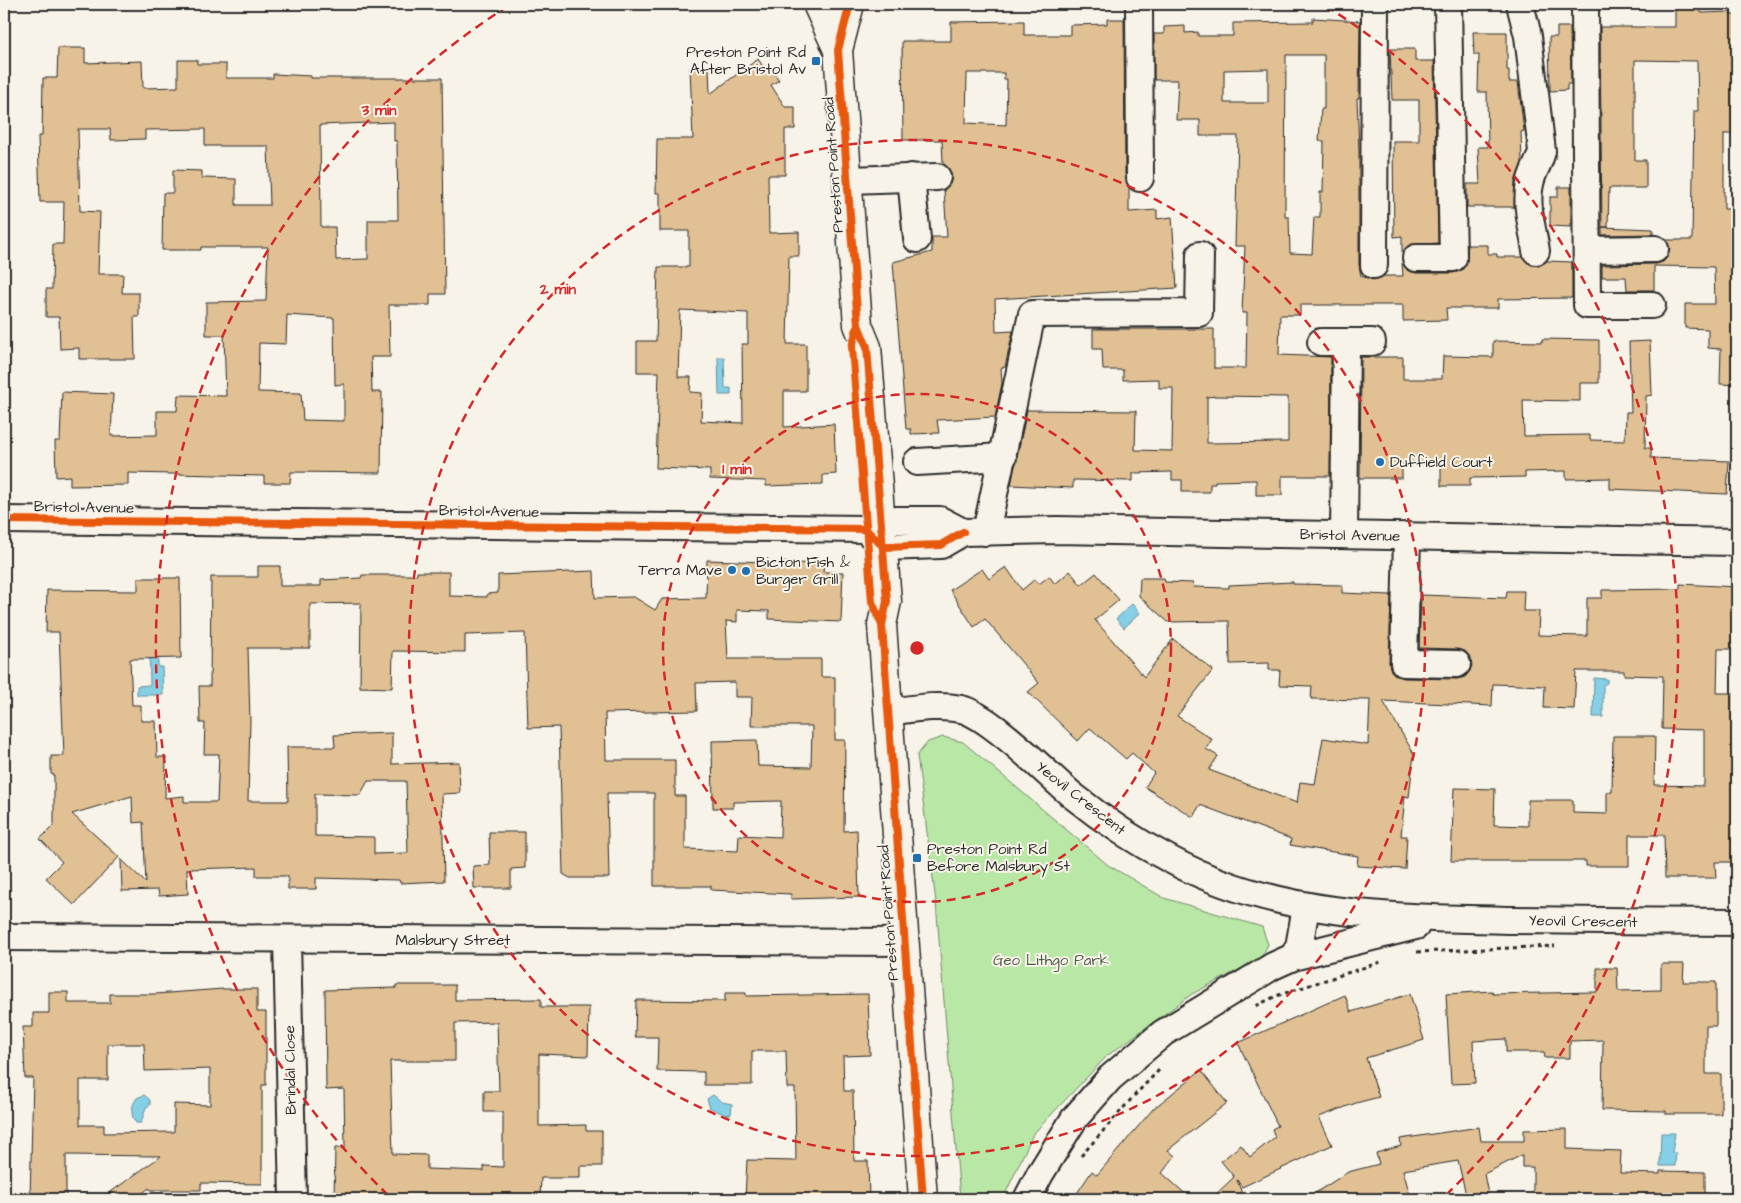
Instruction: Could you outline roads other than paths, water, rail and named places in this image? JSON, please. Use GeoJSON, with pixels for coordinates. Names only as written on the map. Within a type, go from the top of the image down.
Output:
{"type":"FeatureCollection","features":[{"type":"Feature","properties":{"kind":"main road"},"geometry":{"type":"LineString","coordinates":[[818,4],[834,6],[843,4]]}},
{"type":"Feature","properties":{"kind":"main road","name":"Preston Point Road"},"geometry":{"type":"LineString","coordinates":[[818,4],[838,50],[849,180],[858,325],[867,347],[868,531],[887,601],[882,625],[903,942],[923,1199]]}},
{"type":"Feature","properties":{"kind":"main road","name":"Preston Point Road"},"geometry":{"type":"LineString","coordinates":[[838,50],[850,4]]}},
{"type":"Feature","properties":{"kind":"street"},"geometry":{"type":"LineString","coordinates":[[1139,4],[1140,178]]}},
{"type":"Feature","properties":{"kind":"street"},"geometry":{"type":"LineString","coordinates":[[1374,265],[1375,4]]}},
{"type":"Feature","properties":{"kind":"street"},"geometry":{"type":"LineString","coordinates":[[1416,258],[1453,258],[1448,4]]}},
{"type":"Feature","properties":{"kind":"street"},"geometry":{"type":"LineString","coordinates":[[1520,4],[1528,36],[1542,150],[1540,162],[1530,184],[1529,204],[1536,251]]}},
{"type":"Feature","properties":{"kind":"street"},"geometry":{"type":"LineString","coordinates":[[1585,4],[1587,305],[1652,305]]}},
{"type":"Feature","properties":{"kind":"street"},"geometry":{"type":"LineString","coordinates":[[911,177],[917,239]]}},
{"type":"Feature","properties":{"kind":"street"},"geometry":{"type":"LineString","coordinates":[[849,180],[937,177]]}},
{"type":"Feature","properties":{"kind":"street"},"geometry":{"type":"LineString","coordinates":[[1587,250],[1655,249]]}},
{"type":"Feature","properties":{"kind":"street"},"geometry":{"type":"LineString","coordinates":[[974,532],[1003,456],[1032,314],[1199,313],[1200,255]]}},
{"type":"Feature","properties":{"kind":"street"},"geometry":{"type":"LineString","coordinates":[[1344,535],[1333,342],[1372,342]]}},
{"type":"Feature","properties":{"kind":"street"},"geometry":{"type":"LineString","coordinates":[[917,462],[1003,456]]}},
{"type":"Feature","properties":{"kind":"street","name":"Bristol Avenue"},"geometry":{"type":"LineString","coordinates":[[4,520],[868,531],[940,520],[974,532],[1057,530],[1737,542]]}},
{"type":"Feature","properties":{"kind":"street"},"geometry":{"type":"LineString","coordinates":[[1407,536],[1404,663],[1457,664]]}},
{"type":"Feature","properties":{"kind":"street","name":"Yeovil Crescent"},"geometry":{"type":"LineString","coordinates":[[888,712],[946,707],[973,713],[1104,820],[1172,861],[1229,885],[1272,899],[1306,907],[1357,914],[1430,919],[1737,922]]}},
{"type":"Feature","properties":{"kind":"street"},"geometry":{"type":"LineString","coordinates":[[1293,957],[1299,947],[1306,907]]}},
{"type":"Feature","properties":{"kind":"street","name":"Yeovil Crescent"},"geometry":{"type":"LineString","coordinates":[[1027,1199],[1074,1119],[1110,1078],[1163,1033],[1273,966],[1293,957],[1423,924],[1430,919]]}},
{"type":"Feature","properties":{"kind":"street","name":"Malsbury Street"},"geometry":{"type":"LineString","coordinates":[[4,937],[903,942]]}},
{"type":"Feature","properties":{"kind":"street","name":"Brindal Close"},"geometry":{"type":"LineString","coordinates":[[287,940],[293,1199]]}},
{"type":"Feature","properties":{"kind":"water"},"geometry":{"type":"Polygon","coordinates":[[[718,357],[724,357],[725,388],[731,388],[731,395],[719,395],[718,357]]]}},
{"type":"Feature","properties":{"kind":"water"},"geometry":{"type":"Polygon","coordinates":[[[1132,604],[1140,613],[1124,628],[1116,619],[1132,604]]]}},
{"type":"Feature","properties":{"kind":"water"},"geometry":{"type":"Polygon","coordinates":[[[158,629],[158,667],[162,667],[163,695],[137,695],[137,686],[150,685],[149,630],[158,629]]]}},
{"type":"Feature","properties":{"kind":"water"},"geometry":{"type":"Polygon","coordinates":[[[1594,678],[1607,679],[1607,683],[1603,685],[1603,717],[1593,717],[1594,678]]]}},
{"type":"Feature","properties":{"kind":"water"},"geometry":{"type":"Polygon","coordinates":[[[144,1095],[150,1100],[150,1105],[146,1107],[141,1123],[136,1123],[132,1114],[132,1107],[137,1098],[144,1095]]]}},
{"type":"Feature","properties":{"kind":"water"},"geometry":{"type":"Polygon","coordinates":[[[713,1095],[722,1102],[732,1104],[731,1114],[726,1115],[710,1108],[707,1099],[713,1095]]]}},
{"type":"Feature","properties":{"kind":"water"},"geometry":{"type":"Polygon","coordinates":[[[1661,1133],[1675,1133],[1672,1153],[1676,1153],[1675,1166],[1660,1166],[1661,1133]]]}},
{"type":"Feature","properties":{"kind":"place","name":"Preston Point Rd After Bristol Av"},"geometry":{"type":"Point","coordinates":[816,61]}},
{"type":"Feature","properties":{"kind":"place","name":"Duffield Court"},"geometry":{"type":"Point","coordinates":[1380,462]}},
{"type":"Feature","properties":{"kind":"place","name":"Terra Mave"},"geometry":{"type":"Point","coordinates":[732,570]}},
{"type":"Feature","properties":{"kind":"place","name":"Bicton Fish & Burger Grill"},"geometry":{"type":"Point","coordinates":[746,571]}},
{"type":"Feature","properties":{"kind":"place","name":"Preston Point Rd Before Malsbury St"},"geometry":{"type":"Point","coordinates":[917,858]}},
{"type":"Feature","properties":{"kind":"park label","name":"Geo Lithgo Park"},"geometry":{"type":"Point","coordinates":[1051,960]}}]}
